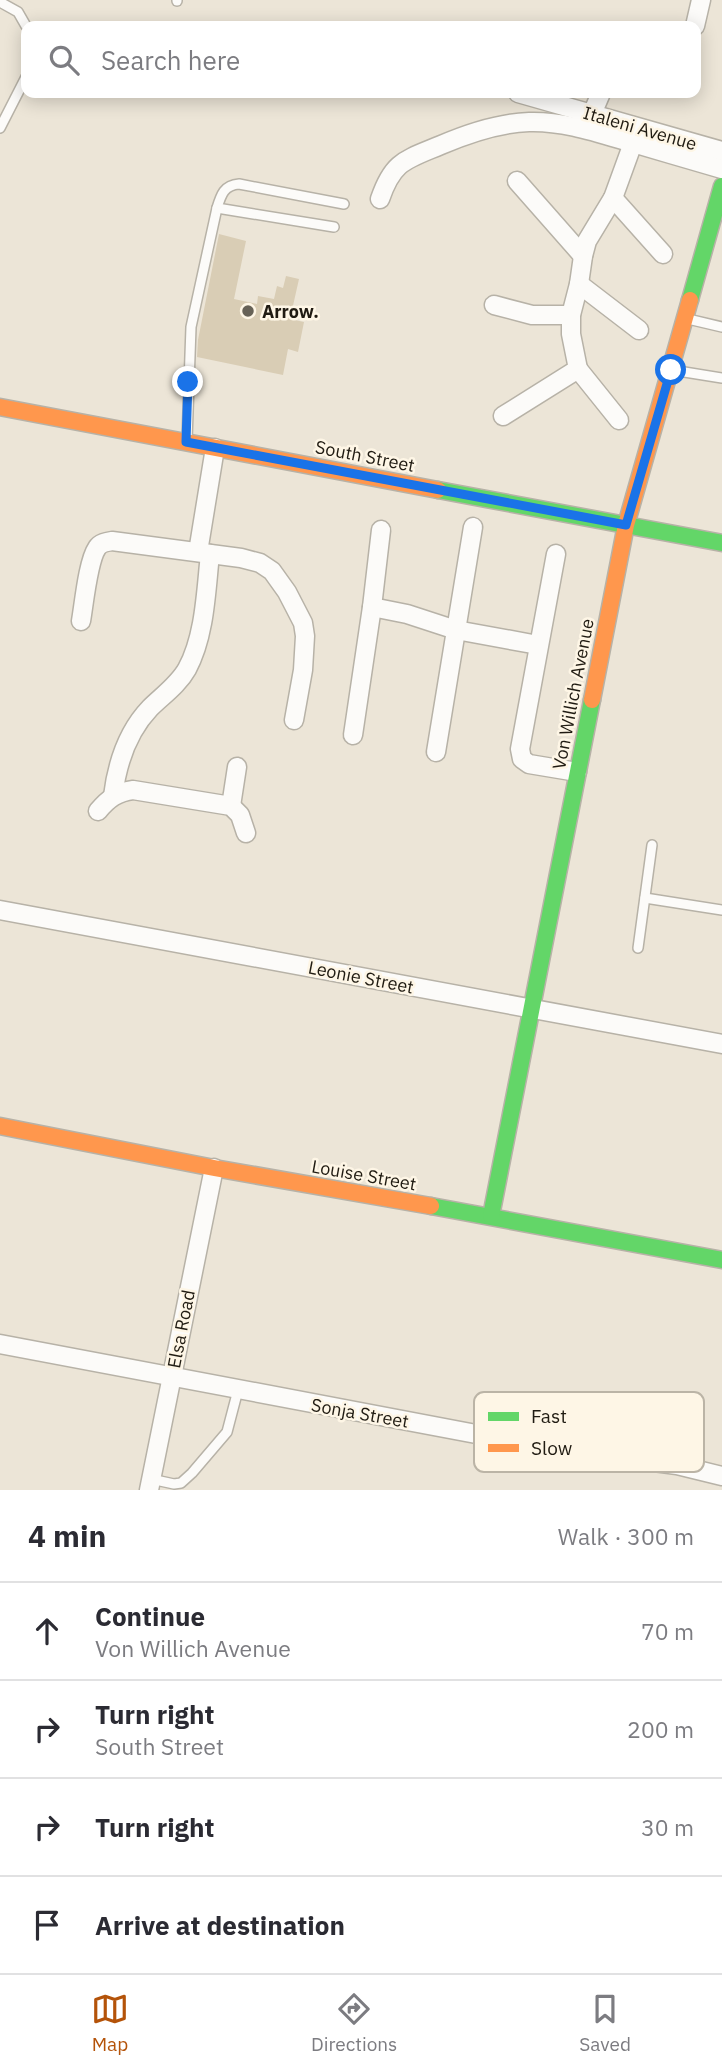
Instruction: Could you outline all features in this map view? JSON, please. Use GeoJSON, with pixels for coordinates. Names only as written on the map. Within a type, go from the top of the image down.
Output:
{"type":"FeatureCollection","features":[{"type":"Feature","properties":{"kind":"street"},"geometry":{"type":"LineString","coordinates":[[696,21],[701,0]]}},
{"type":"Feature","properties":{"kind":"street","name":"Italeni Avenue"},"geometry":{"type":"LineString","coordinates":[[536,98],[722,151]]}},
{"type":"Feature","properties":{"kind":"street"},"geometry":{"type":"LineString","coordinates":[[592,114],[599,98]]}},
{"type":"Feature","properties":{"kind":"street"},"geometry":{"type":"LineString","coordinates":[[380,199],[387,180],[402,163],[464,136],[497,126],[530,122],[589,130],[722,169]]}},
{"type":"Feature","properties":{"kind":"street"},"geometry":{"type":"LineString","coordinates":[[619,420],[578,369],[570,315],[587,241],[613,198],[634,143]]}},
{"type":"Feature","properties":{"kind":"street"},"geometry":{"type":"LineString","coordinates":[[517,181],[583,256]]}},
{"type":"Feature","properties":{"kind":"street","name":"Von Willich Avenue"},"geometry":{"type":"LineString","coordinates":[[491,1216],[626,525],[722,186]]}},
{"type":"Feature","properties":{"kind":"street"},"geometry":{"type":"LineString","coordinates":[[613,198],[663,254]]}},
{"type":"Feature","properties":{"kind":"street"},"geometry":{"type":"LineString","coordinates":[[579,284],[639,330]]}},
{"type":"Feature","properties":{"kind":"street"},"geometry":{"type":"LineString","coordinates":[[494,305],[532,314],[570,315]]}},
{"type":"Feature","properties":{"kind":"street"},"geometry":{"type":"LineString","coordinates":[[503,416],[578,369]]}},
{"type":"Feature","properties":{"kind":"street","name":"South Street"},"geometry":{"type":"LineString","coordinates":[[0,407],[722,543]]}},
{"type":"Feature","properties":{"kind":"street"},"geometry":{"type":"LineString","coordinates":[[113,796],[117,770],[134,729],[180,679],[193,654],[202,621],[204,553],[215,448]]}},
{"type":"Feature","properties":{"kind":"street"},"geometry":{"type":"LineString","coordinates":[[436,752],[473,527]]}},
{"type":"Feature","properties":{"kind":"street"},"geometry":{"type":"LineString","coordinates":[[354,735],[380,530]]}},
{"type":"Feature","properties":{"kind":"street"},"geometry":{"type":"LineString","coordinates":[[81,621],[92,559],[100,544],[112,541],[260,563],[272,571],[293,602],[303,623],[305,636],[301,687],[294,720]]}},
{"type":"Feature","properties":{"kind":"street"},"geometry":{"type":"LineString","coordinates":[[556,554],[520,754],[529,764],[577,772]]}},
{"type":"Feature","properties":{"kind":"street"},"geometry":{"type":"LineString","coordinates":[[372,607],[407,614],[456,630],[538,645]]}},
{"type":"Feature","properties":{"kind":"street"},"geometry":{"type":"LineString","coordinates":[[231,806],[237,767]]}},
{"type":"Feature","properties":{"kind":"street"},"geometry":{"type":"LineString","coordinates":[[98,811],[113,796],[133,790],[231,806],[240,816],[246,833]]}},
{"type":"Feature","properties":{"kind":"street","name":"Leonie Street"},"geometry":{"type":"LineString","coordinates":[[0,910],[722,1044]]}},
{"type":"Feature","properties":{"kind":"street","name":"Louise Street"},"geometry":{"type":"LineString","coordinates":[[0,1126],[214,1168],[491,1216],[722,1260]]}},
{"type":"Feature","properties":{"kind":"street","name":"Elsa Road"},"geometry":{"type":"LineString","coordinates":[[150,1485],[214,1168]]}},
{"type":"Feature","properties":{"kind":"street","name":"Sonja Street"},"geometry":{"type":"LineString","coordinates":[[0,1344],[474,1434]]}},
{"type":"Feature","properties":{"kind":"street","name":"Sonja Street"},"geometry":{"type":"LineString","coordinates":[[704,1472],[722,1476]]}},
{"type":"Feature","properties":{"kind":"lane"},"geometry":{"type":"LineString","coordinates":[[0,2],[18,12],[23,21]]}},
{"type":"Feature","properties":{"kind":"lane"},"geometry":{"type":"LineString","coordinates":[[0,128],[21,87]]}},
{"type":"Feature","properties":{"kind":"lane"},"geometry":{"type":"LineString","coordinates":[[186,442],[191,327],[222,192],[227,187],[239,184],[344,204]]}},
{"type":"Feature","properties":{"kind":"lane"},"geometry":{"type":"LineString","coordinates":[[217,208],[334,227]]}},
{"type":"Feature","properties":{"kind":"lane"},"geometry":{"type":"LineString","coordinates":[[686,318],[722,327]]}},
{"type":"Feature","properties":{"kind":"lane"},"geometry":{"type":"LineString","coordinates":[[671,370],[722,378]]}},
{"type":"Feature","properties":{"kind":"lane"},"geometry":{"type":"LineString","coordinates":[[638,948],[652,845]]}},
{"type":"Feature","properties":{"kind":"lane"},"geometry":{"type":"LineString","coordinates":[[645,898],[722,910]]}},
{"type":"Feature","properties":{"kind":"lane"},"geometry":{"type":"LineString","coordinates":[[150,1485],[182,1486],[227,1432],[238,1390]]}},
{"type":"Feature","properties":{"kind":"building","name":"Arrow."},"geometry":{"type":"Polygon","coordinates":[[[219,234],[246,241],[234,299],[257,304],[258,296],[274,299],[277,286],[283,288],[286,276],[299,279],[290,319],[304,322],[298,352],[288,349],[283,375],[197,357],[219,234]]]}},
{"type":"Feature","properties":{"kind":"traffic: fast"},"geometry":{"type":"LineString","coordinates":[[690,300],[722,186]]}},
{"type":"Feature","properties":{"kind":"traffic: fast"},"geometry":{"type":"LineString","coordinates":[[438,490],[722,543]]}},
{"type":"Feature","properties":{"kind":"traffic: fast"},"geometry":{"type":"LineString","coordinates":[[491,1216],[592,700]]}},
{"type":"Feature","properties":{"kind":"traffic: fast"},"geometry":{"type":"LineString","coordinates":[[431,1206],[722,1260]]}},
{"type":"Feature","properties":{"kind":"traffic: slow"},"geometry":{"type":"LineString","coordinates":[[592,700],[626,525],[690,300]]}},
{"type":"Feature","properties":{"kind":"traffic: slow"},"geometry":{"type":"LineString","coordinates":[[0,407],[438,490]]}},
{"type":"Feature","properties":{"kind":"traffic: slow"},"geometry":{"type":"LineString","coordinates":[[0,1126],[214,1168],[431,1206]]}},
{"type":"Feature","properties":{"kind":"place","name":"Arrow."},"geometry":{"type":"Point","coordinates":[248,311]}},
{"type":"Feature","properties":{"kind":"route"},"geometry":{"type":"LineString","coordinates":[[188,382],[186,442],[626,525],[671,370]]}}]}
